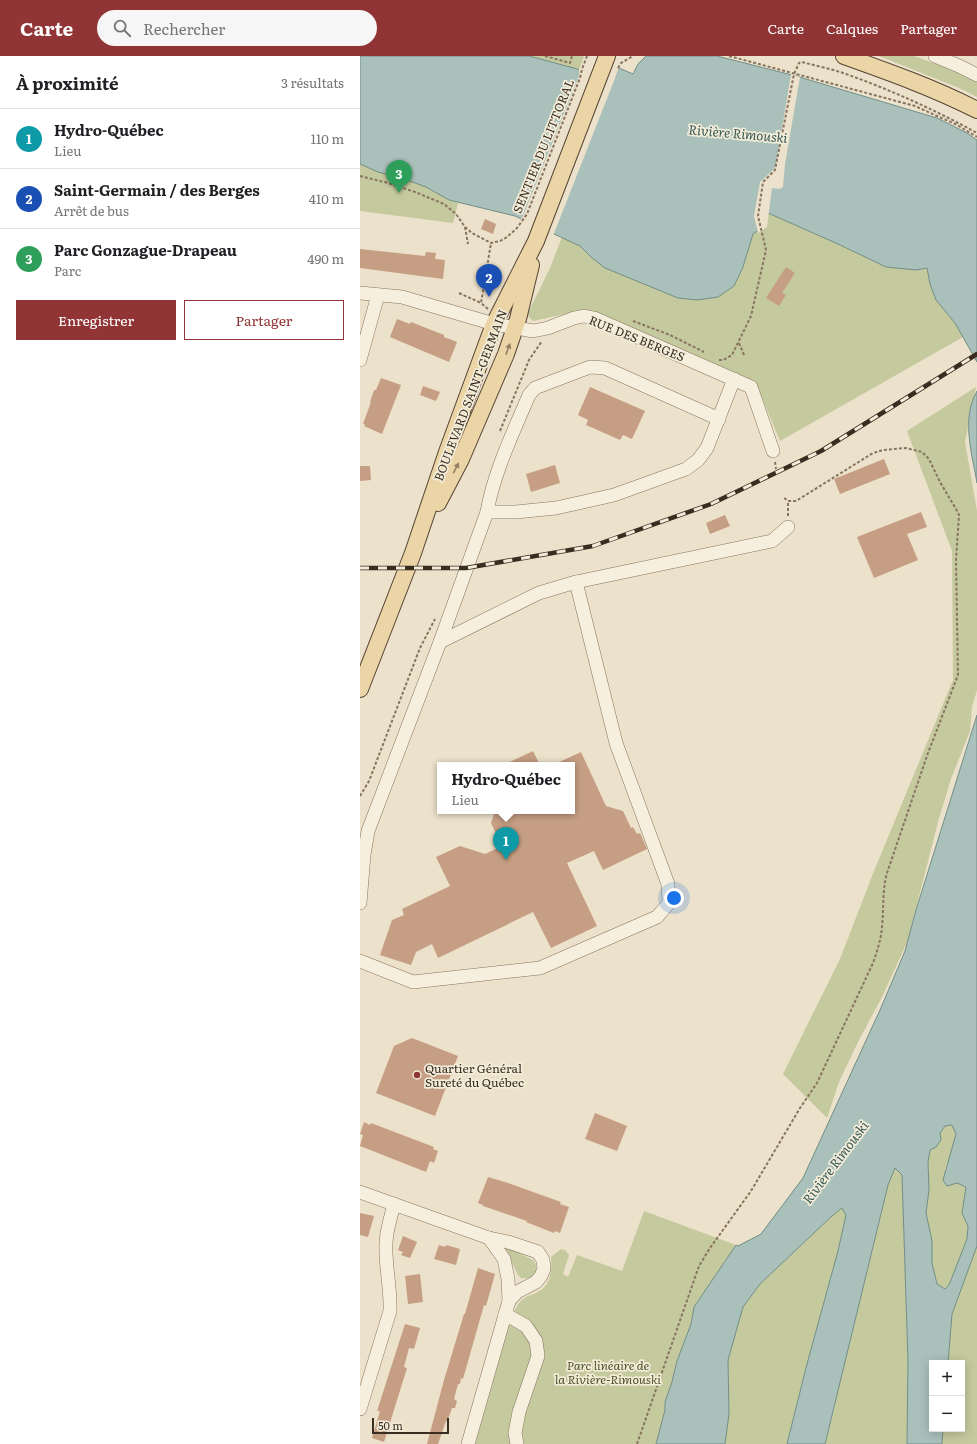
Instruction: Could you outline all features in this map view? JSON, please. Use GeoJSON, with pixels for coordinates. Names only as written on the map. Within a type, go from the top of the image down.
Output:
{"type":"FeatureCollection","features":[{"type":"Feature","properties":{"kind":"main road"},"geometry":{"type":"LineString","coordinates":[[844,56],[907,78],[977,110]]}},
{"type":"Feature","properties":{"kind":"main road","name":"BOULEVARD SAINT-GERMAIN"},"geometry":{"type":"LineString","coordinates":[[360,689],[413,553],[492,317],[536,240],[610,61]]}},
{"type":"Feature","properties":{"kind":"main road","name":"BOULEVARD SAINT-GERMAIN"},"geometry":{"type":"LineString","coordinates":[[413,553],[461,459],[506,354],[515,329],[536,240]]}},
{"type":"Feature","properties":{"kind":"street"},"geometry":{"type":"LineString","coordinates":[[935,56],[977,75]]}},
{"type":"Feature","properties":{"kind":"street","name":"RUE DES BERGES"},"geometry":{"type":"LineString","coordinates":[[360,293],[402,297],[492,317],[515,329],[533,331],[548,328],[574,318],[584,316],[594,318],[751,387],[773,451]]}},
{"type":"Feature","properties":{"kind":"street"},"geometry":{"type":"LineString","coordinates":[[360,360],[378,295]]}},
{"type":"Feature","properties":{"kind":"street"},"geometry":{"type":"LineString","coordinates":[[360,902],[364,854],[368,831],[440,642],[487,512],[490,496],[507,447],[529,395],[535,388],[590,367],[606,368],[719,419]]}},
{"type":"Feature","properties":{"kind":"street"},"geometry":{"type":"LineString","coordinates":[[487,512],[516,512],[556,508],[614,495],[686,469],[698,460],[707,448],[734,379]]}},
{"type":"Feature","properties":{"kind":"street"},"geometry":{"type":"LineString","coordinates":[[440,642],[539,593],[576,582],[772,541],[788,527]]}},
{"type":"Feature","properties":{"kind":"street"},"geometry":{"type":"LineString","coordinates":[[360,961],[413,982],[540,968],[657,917],[668,903],[668,884],[616,743],[576,582]]}},
{"type":"Feature","properties":{"kind":"street"},"geometry":{"type":"LineString","coordinates":[[360,1192],[489,1238],[508,1242],[538,1252],[543,1260],[544,1269],[542,1276],[536,1282],[517,1292],[509,1301]]}},
{"type":"Feature","properties":{"kind":"street"},"geometry":{"type":"LineString","coordinates":[[360,1409],[390,1311],[391,1296],[386,1256],[386,1243],[394,1204]]}},
{"type":"Feature","properties":{"kind":"street"},"geometry":{"type":"LineString","coordinates":[[468,1444],[509,1301],[508,1278],[504,1259],[489,1238]]}},
{"type":"Feature","properties":{"kind":"street"},"geometry":{"type":"LineString","coordinates":[[505,1314],[526,1326],[536,1341],[538,1356],[519,1412],[515,1433],[517,1444]]}},
{"type":"Feature","properties":{"kind":"path"},"geometry":{"type":"LineString","coordinates":[[545,56],[570,63],[572,56]]}},
{"type":"Feature","properties":{"kind":"path","name":"SENTIER DU LITTORAL"},"geometry":{"type":"LineString","coordinates":[[491,243],[500,242],[517,228],[527,214],[580,78],[587,56]]}},
{"type":"Feature","properties":{"kind":"path"},"geometry":{"type":"LineString","coordinates":[[610,61],[621,63],[633,56]]}},
{"type":"Feature","properties":{"kind":"path"},"geometry":{"type":"LineString","coordinates":[[729,56],[916,106],[957,125],[977,137]]}},
{"type":"Feature","properties":{"kind":"path"},"geometry":{"type":"LineString","coordinates":[[718,360],[723,360],[732,355],[752,316],[766,250],[758,216],[763,182],[775,170],[794,73],[799,63],[802,62],[845,74],[910,99],[977,133]]}},
{"type":"Feature","properties":{"kind":"path"},"geometry":{"type":"LineString","coordinates":[[360,176],[388,183],[444,204],[456,214],[465,227],[472,233],[491,243],[480,304]]}},
{"type":"Feature","properties":{"kind":"path"},"geometry":{"type":"LineString","coordinates":[[465,227],[468,244]]}},
{"type":"Feature","properties":{"kind":"path"},"geometry":{"type":"LineString","coordinates":[[459,293],[480,304],[492,317]]}},
{"type":"Feature","properties":{"kind":"path"},"geometry":{"type":"LineString","coordinates":[[627,319],[670,336],[708,355]]}},
{"type":"Feature","properties":{"kind":"path"},"geometry":{"type":"LineString","coordinates":[[739,343],[744,355]]}},
{"type":"Feature","properties":{"kind":"path"},"geometry":{"type":"LineString","coordinates":[[637,1444],[699,1266],[710,1248],[751,1191],[800,1108],[817,1083],[873,963],[881,938],[883,890],[887,873],[928,753],[958,675],[956,560],[958,515],[929,459],[922,452],[915,449],[906,448],[883,450],[866,457],[796,501],[788,501],[783,497]]}},
{"type":"Feature","properties":{"kind":"path"},"geometry":{"type":"LineString","coordinates":[[788,501],[788,527]]}},
{"type":"Feature","properties":{"kind":"path"},"geometry":{"type":"LineString","coordinates":[[360,796],[369,781],[420,648],[435,618],[440,615],[449,617]]}},
{"type":"Feature","properties":{"kind":"green space"},"geometry":{"type":"Polygon","coordinates":[[[529,56],[584,56],[579,70],[529,56]]]}},
{"type":"Feature","properties":{"kind":"green space"},"geometry":{"type":"Polygon","coordinates":[[[879,56],[914,56],[947,68],[977,82],[977,97],[959,88],[879,56]]]}},
{"type":"Feature","properties":{"kind":"green space"},"geometry":{"type":"Polygon","coordinates":[[[360,164],[425,186],[458,203],[453,223],[360,211],[360,164]]]}},
{"type":"Feature","properties":{"kind":"green space"},"geometry":{"type":"Polygon","coordinates":[[[768,213],[886,267],[916,270],[927,268],[930,284],[936,300],[955,323],[963,337],[780,441],[755,381],[594,313],[579,311],[533,321],[527,315],[550,268],[562,237],[580,246],[591,257],[743,267],[753,234],[765,226],[768,213]]]}},
{"type":"Feature","properties":{"kind":"green space"},"geometry":{"type":"Polygon","coordinates":[[[976,387],[965,442],[977,511],[977,690],[972,707],[970,731],[951,779],[938,822],[908,940],[883,995],[839,1082],[827,1118],[783,1074],[840,959],[874,871],[953,680],[952,551],[907,431],[976,387]]]}},
{"type":"Feature","properties":{"kind":"green space"},"geometry":{"type":"Polygon","coordinates":[[[952,1125],[956,1134],[952,1153],[945,1169],[957,1183],[966,1187],[962,1213],[968,1226],[967,1239],[949,1285],[945,1289],[937,1284],[932,1263],[932,1241],[926,1213],[929,1190],[928,1162],[930,1150],[936,1147],[940,1133],[945,1126],[952,1125]]]}},
{"type":"Feature","properties":{"kind":"green space"},"geometry":{"type":"Polygon","coordinates":[[[895,1168],[902,1175],[908,1361],[907,1444],[825,1444],[888,1185],[895,1168]]]}},
{"type":"Feature","properties":{"kind":"green space"},"geometry":{"type":"Polygon","coordinates":[[[843,1208],[846,1215],[838,1251],[787,1444],[725,1444],[729,1414],[728,1360],[743,1307],[760,1284],[833,1215],[843,1208]]]}},
{"type":"Feature","properties":{"kind":"green space","name":"Parc linéaire de la Rivière-Rimouski"},"geometry":{"type":"Polygon","coordinates":[[[644,1211],[736,1245],[694,1307],[691,1324],[677,1361],[673,1382],[665,1402],[665,1410],[656,1444],[475,1444],[512,1316],[520,1302],[545,1287],[551,1273],[551,1257],[561,1249],[565,1250],[569,1255],[563,1274],[568,1277],[577,1255],[622,1271],[644,1211]]]}},
{"type":"Feature","properties":{"kind":"green space"},"geometry":{"type":"Polygon","coordinates":[[[977,1246],[977,1444],[942,1444],[943,1432],[965,1432],[965,1360],[948,1360],[952,1314],[977,1246]]]}},
{"type":"Feature","properties":{"kind":"green space"},"geometry":{"type":"Polygon","coordinates":[[[506,1247],[533,1260],[537,1268],[535,1274],[529,1278],[521,1278],[518,1275],[505,1248],[506,1247]]]}},
{"type":"Feature","properties":{"kind":"water","name":"Rivière Rimouski"},"geometry":{"type":"Polygon","coordinates":[[[360,56],[529,56],[581,70],[615,77],[619,68],[633,74],[638,64],[646,56],[717,56],[796,76],[937,118],[967,133],[977,140],[977,362],[955,323],[936,300],[930,284],[927,268],[916,270],[886,267],[768,213],[765,226],[753,234],[743,267],[734,286],[718,297],[697,300],[678,298],[605,268],[580,246],[515,216],[449,200],[426,187],[378,172],[360,164],[360,56]]]}},
{"type":"Feature","properties":{"kind":"water"},"geometry":{"type":"Polygon","coordinates":[[[977,391],[977,483],[969,436],[969,425],[972,402],[977,391]]]}},
{"type":"Feature","properties":{"kind":"water","name":"Rivière Rimouski"},"geometry":{"type":"Polygon","coordinates":[[[977,715],[977,1246],[952,1314],[948,1360],[929,1360],[929,1432],[943,1432],[942,1444],[907,1444],[908,1361],[902,1175],[895,1168],[888,1185],[825,1444],[787,1444],[838,1251],[846,1215],[842,1208],[760,1284],[743,1307],[728,1360],[729,1414],[725,1444],[656,1444],[665,1410],[665,1402],[677,1361],[691,1324],[694,1307],[736,1245],[738,1246],[761,1234],[803,1178],[880,1010],[905,951],[916,910],[977,715]],[[952,1125],[945,1126],[940,1133],[941,1140],[936,1147],[930,1150],[928,1162],[929,1190],[926,1213],[932,1241],[932,1263],[937,1284],[945,1289],[949,1285],[967,1239],[968,1226],[962,1213],[966,1187],[957,1183],[947,1186],[943,1180],[956,1134],[952,1125]]]}},
{"type":"Feature","properties":{"kind":"pier"},"geometry":{"type":"Polygon","coordinates":[[[579,68],[614,74],[616,68],[619,68],[553,236],[520,220],[523,216],[579,76],[579,68]]]}},
{"type":"Feature","properties":{"kind":"pier"},"geometry":{"type":"Polygon","coordinates":[[[791,74],[800,77],[785,164],[783,187],[780,189],[772,188],[767,227],[758,233],[754,216],[760,182],[774,169],[776,165],[791,74]]]}},
{"type":"Feature","properties":{"kind":"building"},"geometry":{"type":"Polygon","coordinates":[[[485,219],[496,224],[493,234],[481,229],[485,219]]]}},
{"type":"Feature","properties":{"kind":"building"},"geometry":{"type":"Polygon","coordinates":[[[360,249],[425,256],[426,252],[436,253],[435,259],[445,260],[443,279],[360,268],[360,249]]]}},
{"type":"Feature","properties":{"kind":"building"},"geometry":{"type":"Polygon","coordinates":[[[786,267],[795,273],[782,293],[786,295],[779,306],[766,298],[786,267]]]}},
{"type":"Feature","properties":{"kind":"building"},"geometry":{"type":"Polygon","coordinates":[[[397,319],[410,324],[411,322],[444,335],[444,337],[457,342],[449,362],[390,337],[397,319]]]}},
{"type":"Feature","properties":{"kind":"building"},"geometry":{"type":"Polygon","coordinates":[[[381,378],[401,385],[382,434],[364,426],[365,424],[363,424],[374,390],[376,390],[381,378]]]}},
{"type":"Feature","properties":{"kind":"building"},"geometry":{"type":"Polygon","coordinates":[[[423,386],[440,392],[436,401],[420,395],[423,386]]]}},
{"type":"Feature","properties":{"kind":"building"},"geometry":{"type":"Polygon","coordinates":[[[590,387],[645,411],[632,439],[623,435],[620,440],[586,425],[588,420],[578,415],[590,387]]]}},
{"type":"Feature","properties":{"kind":"building"},"geometry":{"type":"Polygon","coordinates":[[[884,459],[890,474],[840,494],[834,479],[884,459]]]}},
{"type":"Feature","properties":{"kind":"building"},"geometry":{"type":"Polygon","coordinates":[[[555,465],[560,483],[531,492],[526,474],[555,465]]]}},
{"type":"Feature","properties":{"kind":"building"},"geometry":{"type":"Polygon","coordinates":[[[360,466],[370,466],[371,480],[360,481],[360,466]]]}},
{"type":"Feature","properties":{"kind":"building"},"geometry":{"type":"Polygon","coordinates":[[[921,512],[927,527],[907,534],[918,560],[874,578],[857,537],[921,512]]]}},
{"type":"Feature","properties":{"kind":"building"},"geometry":{"type":"Polygon","coordinates":[[[725,515],[730,526],[710,534],[706,523],[725,515]]]}},
{"type":"Feature","properties":{"kind":"building"},"geometry":{"type":"Polygon","coordinates":[[[533,751],[538,762],[509,762],[533,751]]]}},
{"type":"Feature","properties":{"kind":"building"},"geometry":{"type":"Polygon","coordinates":[[[581,752],[606,806],[623,811],[631,828],[633,827],[637,834],[640,833],[647,849],[603,870],[594,851],[567,863],[597,926],[551,948],[533,912],[438,958],[432,944],[416,952],[411,965],[380,955],[392,920],[404,915],[402,909],[450,886],[436,857],[460,846],[485,854],[502,846],[491,823],[494,814],[575,814],[575,762],[559,762],[581,752]]]}},
{"type":"Feature","properties":{"kind":"building","name":"Quartier Général Sureté du Québec"},"geometry":{"type":"Polygon","coordinates":[[[412,1038],[458,1056],[435,1116],[376,1093],[394,1046],[412,1038]]]}},
{"type":"Feature","properties":{"kind":"building"},"geometry":{"type":"Polygon","coordinates":[[[595,1113],[627,1126],[617,1151],[585,1139],[595,1113]]]}},
{"type":"Feature","properties":{"kind":"building"},"geometry":{"type":"Polygon","coordinates":[[[364,1122],[370,1125],[371,1123],[434,1147],[433,1149],[438,1151],[434,1163],[430,1161],[426,1172],[360,1146],[363,1135],[360,1134],[364,1122]]]}},
{"type":"Feature","properties":{"kind":"building"},"geometry":{"type":"Polygon","coordinates":[[[488,1177],[561,1202],[560,1204],[569,1207],[560,1233],[555,1231],[554,1233],[526,1222],[527,1221],[478,1203],[488,1177]]]}},
{"type":"Feature","properties":{"kind":"building"},"geometry":{"type":"Polygon","coordinates":[[[360,1213],[374,1216],[368,1237],[360,1235],[360,1213]]]}},
{"type":"Feature","properties":{"kind":"building"},"geometry":{"type":"Polygon","coordinates":[[[403,1236],[417,1242],[410,1258],[401,1255],[403,1252],[398,1250],[403,1236]]]}},
{"type":"Feature","properties":{"kind":"building"},"geometry":{"type":"Polygon","coordinates":[[[439,1245],[445,1247],[446,1245],[460,1249],[456,1265],[434,1259],[439,1245]]]}},
{"type":"Feature","properties":{"kind":"building"},"geometry":{"type":"Polygon","coordinates":[[[478,1268],[495,1274],[486,1306],[484,1305],[463,1379],[461,1378],[460,1384],[458,1384],[454,1399],[457,1401],[455,1408],[452,1408],[438,1444],[427,1444],[444,1380],[478,1268]]]}},
{"type":"Feature","properties":{"kind":"building"},"geometry":{"type":"Polygon","coordinates":[[[420,1274],[423,1302],[408,1304],[405,1276],[420,1274]]]}},
{"type":"Feature","properties":{"kind":"building"},"geometry":{"type":"Polygon","coordinates":[[[405,1324],[420,1328],[414,1349],[409,1348],[404,1367],[407,1368],[384,1442],[372,1438],[380,1411],[377,1411],[405,1324]]]}},
{"type":"Feature","properties":{"kind":"railway"},"geometry":{"type":"LineString","coordinates":[[360,568],[466,568],[593,546],[711,504],[821,451],[977,354]]}},
{"type":"Feature","properties":{"kind":"place","name":"Parc Gonzague-Drapeau"},"geometry":{"type":"Point","coordinates":[399,193]}},
{"type":"Feature","properties":{"kind":"place","name":"Saint-Germain / des Berges"},"geometry":{"type":"Point","coordinates":[489,297]}},
{"type":"Feature","properties":{"kind":"place","name":"Hydro-Québec"},"geometry":{"type":"Point","coordinates":[506,860]}},
{"type":"Feature","properties":{"kind":"place","name":"Quartier Général Sureté du Québec"},"geometry":{"type":"Point","coordinates":[417,1075]}}]}
